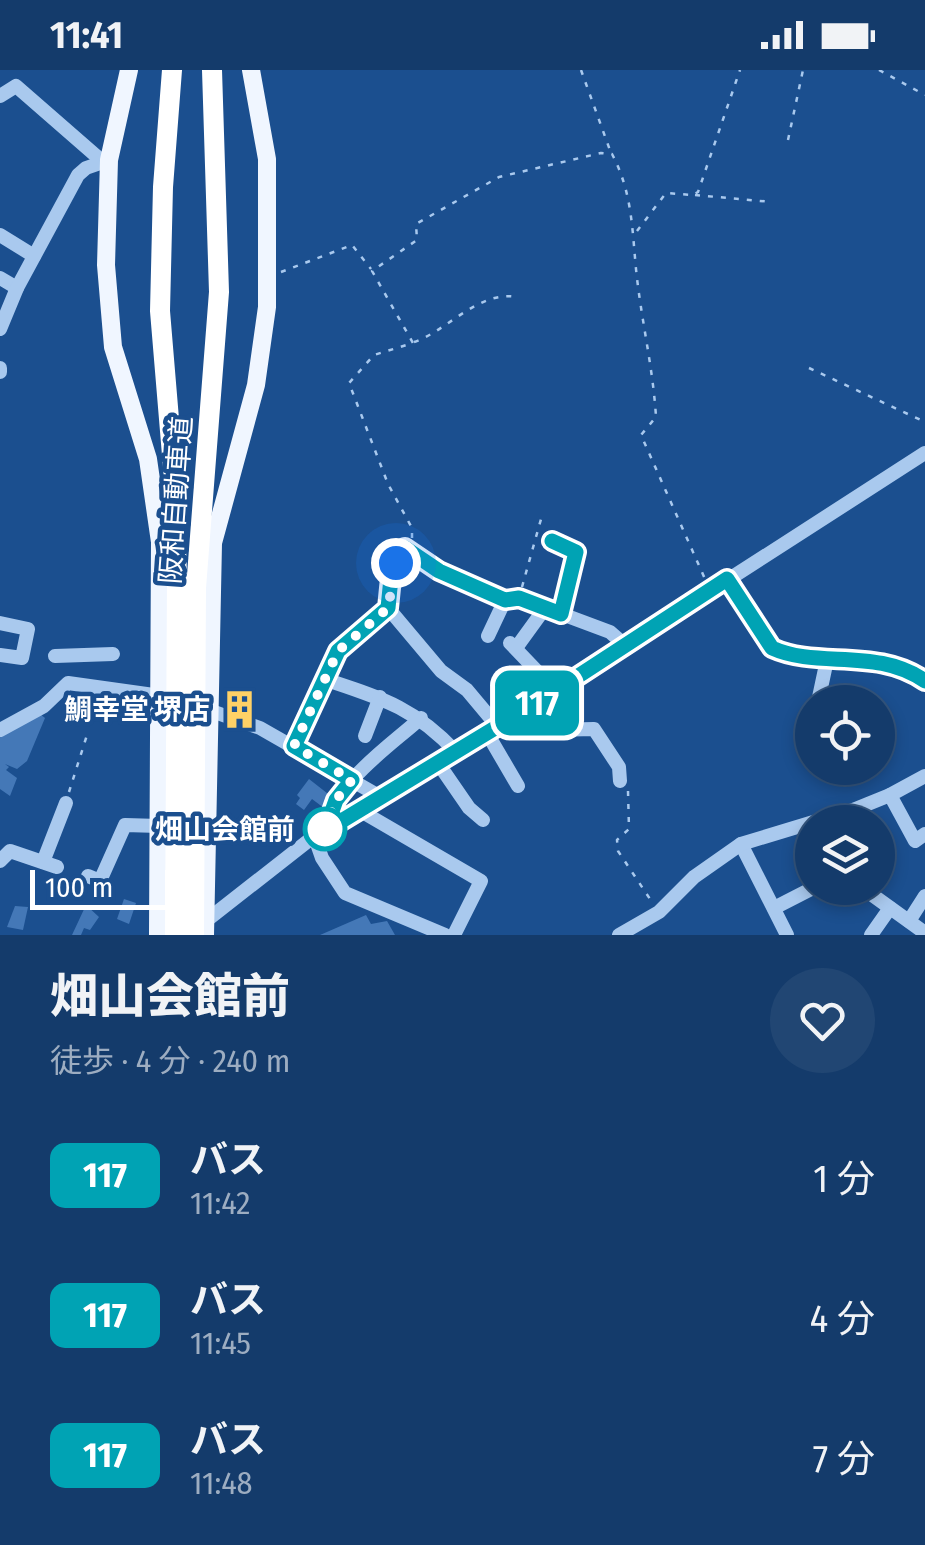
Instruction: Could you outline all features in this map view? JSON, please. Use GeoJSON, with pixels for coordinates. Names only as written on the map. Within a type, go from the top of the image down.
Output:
{"type":"FeatureCollection","features":[{"type":"Feature","properties":{"kind":"highway","name":"阪和自動車道"},"geometry":{"type":"LineString","coordinates":[[172,70],[163,187],[160,311],[174,480],[177,578],[174,935]]}},
{"type":"Feature","properties":{"kind":"highway","name":"阪和自動車道"},"geometry":{"type":"LineString","coordinates":[[198,932],[196,588],[220,292],[212,70]]}},
{"type":"Feature","properties":{"kind":"main road"},"geometry":{"type":"LineString","coordinates":[[129,70],[105,160],[108,305],[114,348],[148,459],[160,542],[158,935]]}},
{"type":"Feature","properties":{"kind":"main road"},"geometry":{"type":"LineString","coordinates":[[198,932],[213,543],[256,386],[269,272],[267,159],[256,73]]}},
{"type":"Feature","properties":{"kind":"street"},"geometry":{"type":"LineString","coordinates":[[0,96],[16,86],[105,160],[78,175],[0,329]]}},
{"type":"Feature","properties":{"kind":"street"},"geometry":{"type":"LineString","coordinates":[[0,235],[34,256]]}},
{"type":"Feature","properties":{"kind":"street"},"geometry":{"type":"LineString","coordinates":[[0,278],[18,288]]}},
{"type":"Feature","properties":{"kind":"street"},"geometry":{"type":"LineString","coordinates":[[198,932],[320,834],[550,695],[925,452]]}},
{"type":"Feature","properties":{"kind":"street"},"geometry":{"type":"LineString","coordinates":[[552,541],[576,552],[561,614]]}},
{"type":"Feature","properties":{"kind":"street"},"geometry":{"type":"LineString","coordinates":[[518,786],[492,730],[467,690],[441,671],[388,608],[391,578],[405,548],[439,571],[610,632],[626,646]]}},
{"type":"Feature","properties":{"kind":"street"},"geometry":{"type":"LineString","coordinates":[[727,579],[772,648],[783,653],[906,668],[925,681]]}},
{"type":"Feature","properties":{"kind":"street"},"geometry":{"type":"LineString","coordinates":[[488,636],[512,599]]}},
{"type":"Feature","properties":{"kind":"street"},"geometry":{"type":"LineString","coordinates":[[294,746],[324,679],[350,637],[388,608]]}},
{"type":"Feature","properties":{"kind":"street"},"geometry":{"type":"LineString","coordinates":[[545,608],[513,646],[550,695],[551,730],[594,729],[619,768],[624,786]]}},
{"type":"Feature","properties":{"kind":"street"},"geometry":{"type":"LineString","coordinates":[[0,623],[28,630],[22,658],[0,654]]}},
{"type":"Feature","properties":{"kind":"street"},"geometry":{"type":"LineString","coordinates":[[54,656],[113,654]]}},
{"type":"Feature","properties":{"kind":"street"},"geometry":{"type":"LineString","coordinates":[[71,656],[72,684]]}},
{"type":"Feature","properties":{"kind":"street"},"geometry":{"type":"LineString","coordinates":[[822,685],[828,656]]}},
{"type":"Feature","properties":{"kind":"street"},"geometry":{"type":"LineString","coordinates":[[324,679],[380,698],[421,718],[456,752]]}},
{"type":"Feature","properties":{"kind":"street"},"geometry":{"type":"LineString","coordinates":[[0,730],[28,716],[72,684],[160,695],[260,728],[380,796]]}},
{"type":"Feature","properties":{"kind":"street"},"geometry":{"type":"LineString","coordinates":[[365,736],[380,698]]}},
{"type":"Feature","properties":{"kind":"street"},"geometry":{"type":"LineString","coordinates":[[421,718],[352,780],[336,800],[320,834],[322,858],[346,893],[445,935]]}},
{"type":"Feature","properties":{"kind":"street"},"geometry":{"type":"LineString","coordinates":[[438,763],[469,808],[483,820]]}},
{"type":"Feature","properties":{"kind":"street"},"geometry":{"type":"LineString","coordinates":[[868,805],[925,776]]}},
{"type":"Feature","properties":{"kind":"street"},"geometry":{"type":"LineString","coordinates":[[890,795],[914,841],[925,834]]}},
{"type":"Feature","properties":{"kind":"street"},"geometry":{"type":"LineString","coordinates":[[0,861],[10,850],[50,864],[66,803]]}},
{"type":"Feature","properties":{"kind":"street"},"geometry":{"type":"LineString","coordinates":[[359,810],[482,880],[454,935]]}},
{"type":"Feature","properties":{"kind":"street"},"geometry":{"type":"LineString","coordinates":[[88,876],[100,881],[125,826],[159,826]]}},
{"type":"Feature","properties":{"kind":"street"},"geometry":{"type":"LineString","coordinates":[[620,935],[659,912],[694,877],[739,845],[795,830]]}},
{"type":"Feature","properties":{"kind":"street"},"geometry":{"type":"LineString","coordinates":[[739,845],[787,935]]}},
{"type":"Feature","properties":{"kind":"street"},"geometry":{"type":"LineString","coordinates":[[909,920],[925,896]]}},
{"type":"Feature","properties":{"kind":"street"},"geometry":{"type":"LineString","coordinates":[[774,908],[795,897]]}},
{"type":"Feature","properties":{"kind":"street"},"geometry":{"type":"LineString","coordinates":[[886,905],[925,933]]}},
{"type":"Feature","properties":{"kind":"street"},"geometry":{"type":"LineString","coordinates":[[872,935],[890,908]]}},
{"type":"Feature","properties":{"kind":"path"},"geometry":{"type":"LineString","coordinates":[[580,70],[624,177],[636,232],[636,268],[652,358],[656,417],[641,435],[709,590]]}},
{"type":"Feature","properties":{"kind":"path"},"geometry":{"type":"LineString","coordinates":[[694,195],[740,70]]}},
{"type":"Feature","properties":{"kind":"path"},"geometry":{"type":"LineString","coordinates":[[788,140],[803,70]]}},
{"type":"Feature","properties":{"kind":"path"},"geometry":{"type":"LineString","coordinates":[[879,70],[925,95]]}},
{"type":"Feature","properties":{"kind":"path"},"geometry":{"type":"LineString","coordinates":[[372,270],[418,240],[416,224],[499,177],[601,153],[612,154]]}},
{"type":"Feature","properties":{"kind":"path"},"geometry":{"type":"LineString","coordinates":[[636,232],[666,193],[772,202]]}},
{"type":"Feature","properties":{"kind":"path"},"geometry":{"type":"LineString","coordinates":[[269,272],[288,271],[352,245],[372,270],[413,342]]}},
{"type":"Feature","properties":{"kind":"path"},"geometry":{"type":"LineString","coordinates":[[405,548],[412,538],[412,528],[388,484],[349,382],[374,354],[436,335],[480,304],[508,295],[517,297]]}},
{"type":"Feature","properties":{"kind":"path"},"geometry":{"type":"LineString","coordinates":[[809,368],[925,422]]}},
{"type":"Feature","properties":{"kind":"path"},"geometry":{"type":"LineString","coordinates":[[512,599],[542,512]]}},
{"type":"Feature","properties":{"kind":"path"},"geometry":{"type":"LineString","coordinates":[[66,803],[86,736]]}},
{"type":"Feature","properties":{"kind":"path"},"geometry":{"type":"LineString","coordinates":[[624,786],[629,829],[617,840],[618,852],[659,912]]}},
{"type":"Feature","properties":{"kind":"building"},"geometry":{"type":"Polygon","coordinates":[[[40,714],[45,718],[27,761],[17,769],[5,764],[9,767],[6,770],[17,778],[10,796],[0,789],[0,735],[40,714]]]}},
{"type":"Feature","properties":{"kind":"building"},"geometry":{"type":"Polygon","coordinates":[[[309,779],[332,797],[324,808],[312,799],[304,810],[296,804],[300,798],[297,795],[309,779]]]}},
{"type":"Feature","properties":{"kind":"building"},"geometry":{"type":"Polygon","coordinates":[[[124,899],[136,903],[129,924],[117,919],[124,899]]]}},
{"type":"Feature","properties":{"kind":"building"},"geometry":{"type":"Polygon","coordinates":[[[86,905],[99,917],[90,930],[84,928],[81,935],[72,935],[86,905]]]}},
{"type":"Feature","properties":{"kind":"building"},"geometry":{"type":"Polygon","coordinates":[[[15,906],[28,907],[23,930],[7,927],[15,906]]]}},
{"type":"Feature","properties":{"kind":"building"},"geometry":{"type":"Polygon","coordinates":[[[366,915],[371,924],[387,921],[395,935],[320,935],[366,915]]]}},
{"type":"Feature","properties":{"kind":"bus line","name":"117"},"geometry":{"type":"LineString","coordinates":[[552,541],[576,552],[561,614],[519,598],[505,600],[439,571],[405,548],[391,578],[388,608],[338,651],[294,746],[352,780],[336,800],[325,831],[543,699],[727,579],[772,648],[783,653],[839,656],[906,668],[925,681]]}},
{"type":"Feature","properties":{"kind":"place","name":"鯛幸堂 堺店"},"geometry":{"type":"Point","coordinates":[240,709]}},
{"type":"Feature","properties":{"kind":"place","name":"畑山会館前"},"geometry":{"type":"Point","coordinates":[325,829]}},
{"type":"Feature","properties":{"kind":"route"},"geometry":{"type":"LineString","coordinates":[[325,829],[336,800],[352,780],[294,746],[338,651],[388,608],[396,563]]}}]}
